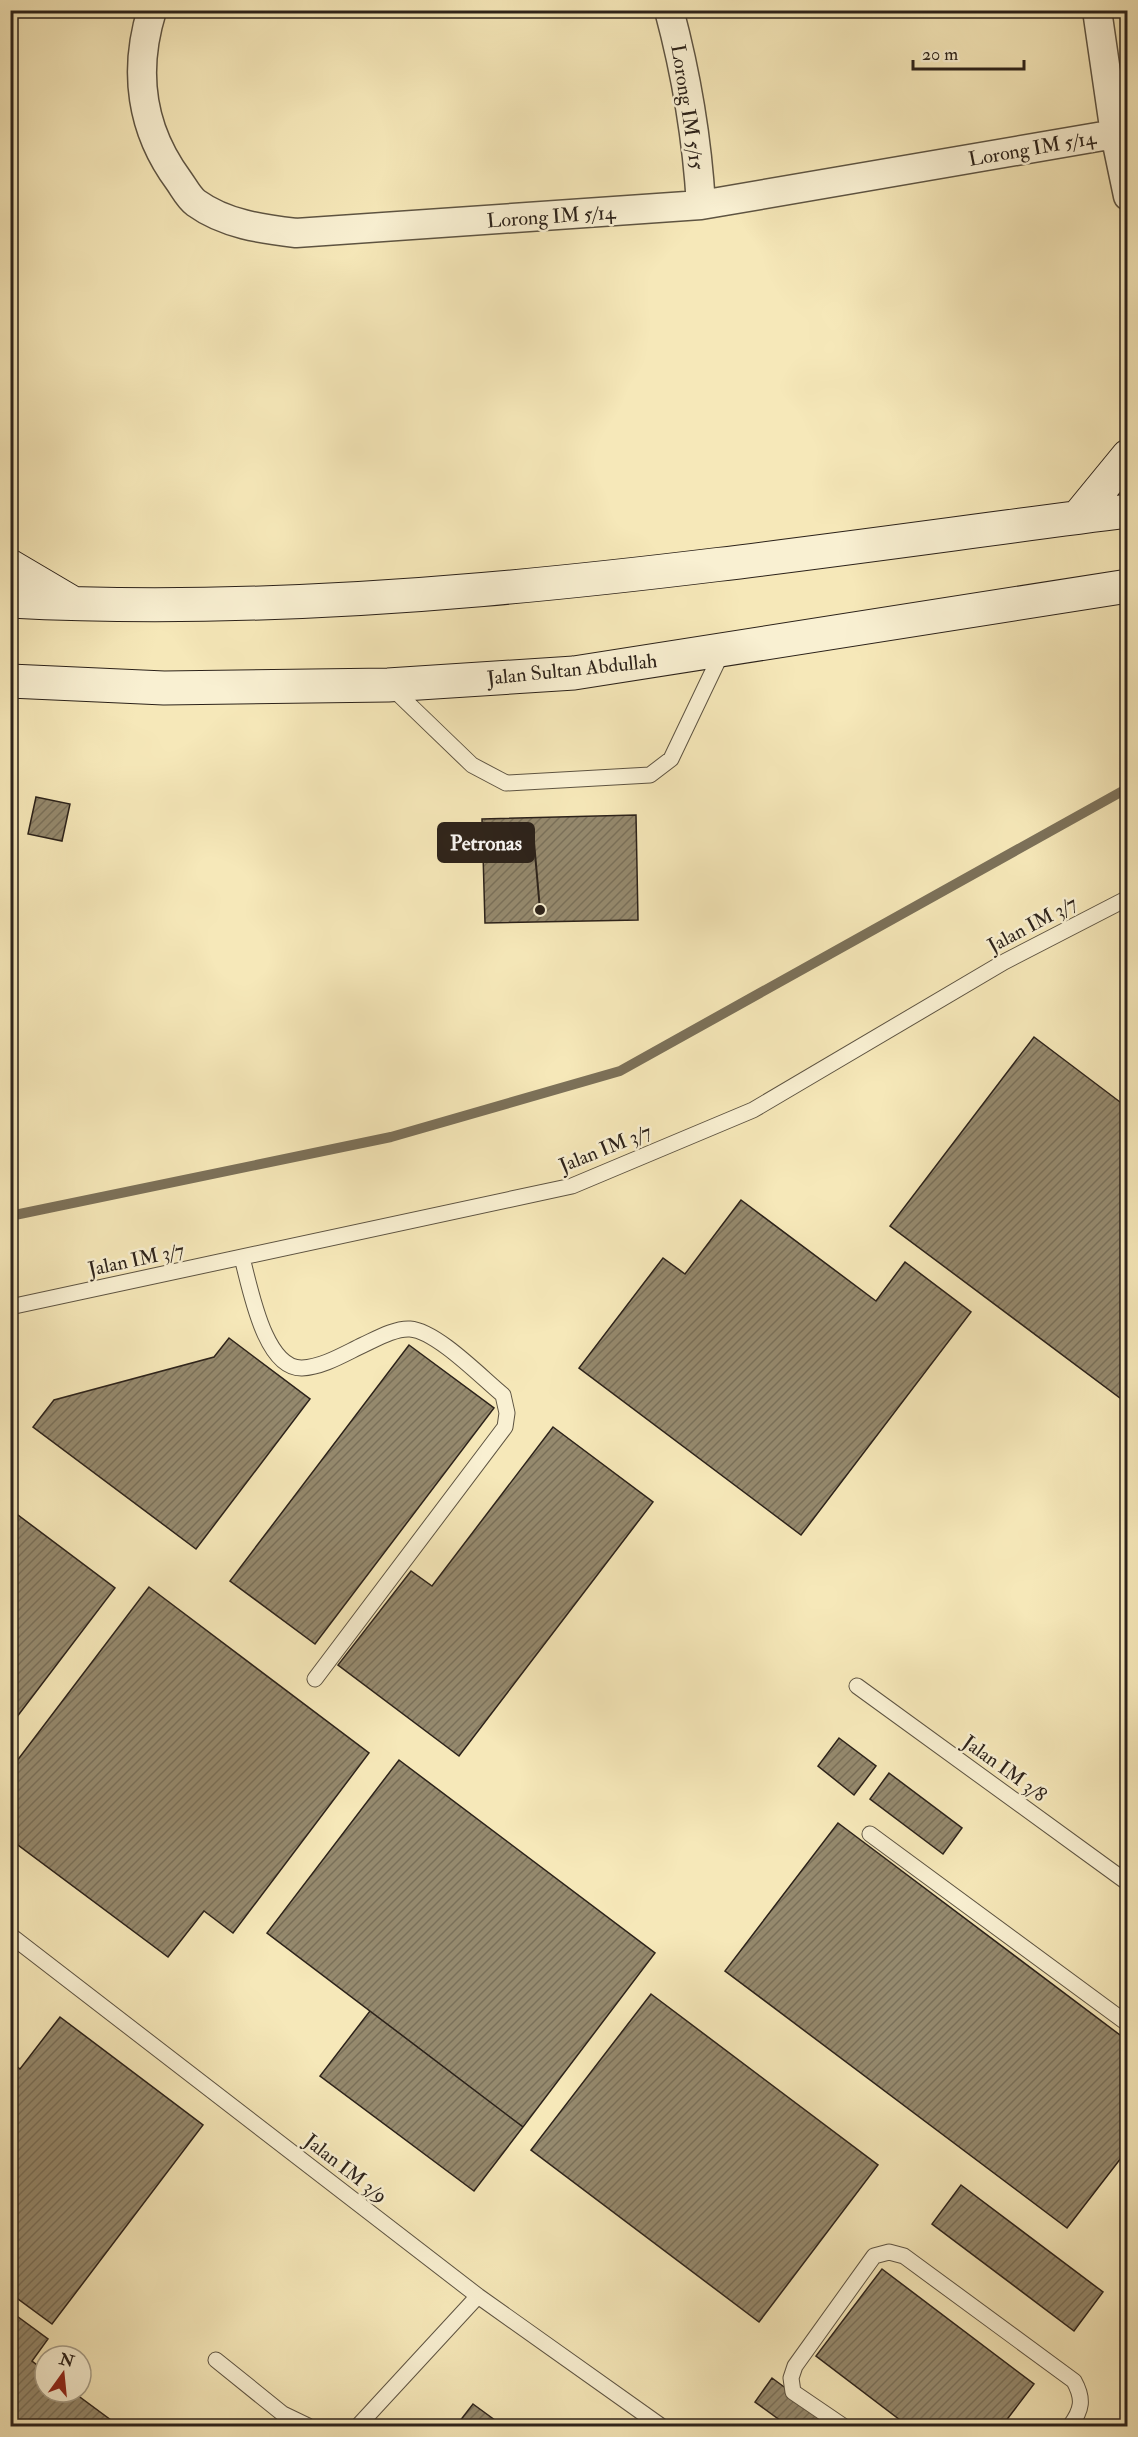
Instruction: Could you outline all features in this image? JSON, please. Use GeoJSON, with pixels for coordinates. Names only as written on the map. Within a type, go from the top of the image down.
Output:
{"type":"FeatureCollection","features":[{"type":"Feature","properties":{"kind":"main road"},"geometry":{"type":"LineString","coordinates":[[1078,517],[1128,456]]}},
{"type":"Feature","properties":{"kind":"main road"},"geometry":{"type":"LineString","coordinates":[[10,601],[75,604],[326,601],[563,583],[1128,511]]}},
{"type":"Feature","properties":{"kind":"main road"},"geometry":{"type":"LineString","coordinates":[[10,566],[75,604]]}},
{"type":"Feature","properties":{"kind":"main road","name":"Jalan Sultan Abdullah"},"geometry":{"type":"LineString","coordinates":[[12,686],[164,688],[388,685],[574,673],[1128,586]]}},
{"type":"Feature","properties":{"kind":"street","name":"Lorong IM 5/14"},"geometry":{"type":"LineString","coordinates":[[152,10],[143,40],[142,100],[161,156],[195,202],[246,227],[296,233],[701,205],[1115,134]]}},
{"type":"Feature","properties":{"kind":"street","name":"Lorong IM 5/15"},"geometry":{"type":"LineString","coordinates":[[669,10],[686,70],[696,132],[701,205]]}},
{"type":"Feature","properties":{"kind":"street"},"geometry":{"type":"LineString","coordinates":[[1097,10],[1115,134],[1128,196]]}},
{"type":"Feature","properties":{"kind":"lane"},"geometry":{"type":"LineString","coordinates":[[388,685],[472,765],[506,783],[650,775],[671,759],[723,650]]}},
{"type":"Feature","properties":{"kind":"lane","name":"Jalan IM 3/7"},"geometry":{"type":"LineString","coordinates":[[10,1307],[572,1186],[753,1110],[1004,962],[1128,898]]}},
{"type":"Feature","properties":{"kind":"lane"},"geometry":{"type":"LineString","coordinates":[[242,1258],[263,1330],[277,1357],[288,1364],[302,1368],[329,1361],[383,1336],[410,1329],[430,1336],[503,1395],[507,1413],[505,1427],[315,1679]]}},
{"type":"Feature","properties":{"kind":"lane","name":"Jalan IM 3/8"},"geometry":{"type":"LineString","coordinates":[[857,1686],[1128,1883]]}},
{"type":"Feature","properties":{"kind":"lane"},"geometry":{"type":"LineString","coordinates":[[870,1834],[1128,2024]]}},
{"type":"Feature","properties":{"kind":"lane","name":"Jalan IM 3/9"},"geometry":{"type":"LineString","coordinates":[[10,1935],[478,2296],[661,2427]]}},
{"type":"Feature","properties":{"kind":"lane"},"geometry":{"type":"LineString","coordinates":[[843,2427],[793,2392],[791,2378],[795,2366],[874,2256],[889,2252],[904,2256],[1074,2381],[1080,2393],[1081,2412],[1070,2427]]}},
{"type":"Feature","properties":{"kind":"lane"},"geometry":{"type":"LineString","coordinates":[[358,2427],[478,2296]]}},
{"type":"Feature","properties":{"kind":"lane"},"geometry":{"type":"LineString","coordinates":[[216,2360],[283,2414],[308,2427]]}},
{"type":"Feature","properties":{"kind":"building"},"geometry":{"type":"Polygon","coordinates":[[[36,797],[70,804],[62,841],[28,834],[36,797]]]}},
{"type":"Feature","properties":{"kind":"building"},"geometry":{"type":"Polygon","coordinates":[[[636,815],[638,920],[485,923],[482,819],[636,815]]]}},
{"type":"Feature","properties":{"kind":"building"},"geometry":{"type":"Polygon","coordinates":[[[1034,1037],[1128,1108],[1128,1404],[890,1226],[1034,1037]]]}},
{"type":"Feature","properties":{"kind":"building"},"geometry":{"type":"Polygon","coordinates":[[[741,1200],[876,1301],[905,1262],[971,1312],[801,1535],[579,1368],[663,1258],[685,1274],[741,1200]]]}},
{"type":"Feature","properties":{"kind":"building"},"geometry":{"type":"Polygon","coordinates":[[[229,1338],[310,1399],[196,1549],[33,1427],[54,1400],[214,1357],[229,1338]]]}},
{"type":"Feature","properties":{"kind":"building"},"geometry":{"type":"Polygon","coordinates":[[[409,1345],[494,1408],[315,1644],[230,1581],[409,1345]]]}},
{"type":"Feature","properties":{"kind":"building"},"geometry":{"type":"Polygon","coordinates":[[[553,1427],[653,1502],[459,1756],[338,1665],[411,1571],[432,1586],[553,1427]]]}},
{"type":"Feature","properties":{"kind":"building"},"geometry":{"type":"Polygon","coordinates":[[[10,1509],[115,1588],[10,1726],[10,1509]]]}},
{"type":"Feature","properties":{"kind":"building"},"geometry":{"type":"Polygon","coordinates":[[[149,1587],[369,1753],[233,1933],[204,1911],[168,1957],[10,1839],[10,1770],[149,1587]]]}},
{"type":"Feature","properties":{"kind":"building"},"geometry":{"type":"Polygon","coordinates":[[[839,1738],[876,1766],[854,1795],[818,1766],[839,1738]]]}},
{"type":"Feature","properties":{"kind":"building"},"geometry":{"type":"Polygon","coordinates":[[[399,1760],[655,1953],[523,2127],[267,1933],[399,1760]]]}},
{"type":"Feature","properties":{"kind":"building"},"geometry":{"type":"Polygon","coordinates":[[[889,1773],[962,1828],[943,1854],[870,1799],[889,1773]]]}},
{"type":"Feature","properties":{"kind":"building"},"geometry":{"type":"Polygon","coordinates":[[[838,1823],[1128,2041],[1128,2149],[1067,2228],[725,1971],[838,1823]]]}},
{"type":"Feature","properties":{"kind":"building"},"geometry":{"type":"Polygon","coordinates":[[[651,1994],[878,2165],[759,2322],[531,2150],[651,1994]]]}},
{"type":"Feature","properties":{"kind":"building"},"geometry":{"type":"Polygon","coordinates":[[[370,2011],[523,2127],[474,2191],[320,2076],[370,2011]]]}},
{"type":"Feature","properties":{"kind":"building"},"geometry":{"type":"Polygon","coordinates":[[[60,2017],[203,2125],[52,2324],[10,2293],[10,2061],[20,2069],[60,2017]]]}},
{"type":"Feature","properties":{"kind":"building"},"geometry":{"type":"Polygon","coordinates":[[[961,2185],[1103,2292],[1074,2331],[932,2224],[961,2185]]]}},
{"type":"Feature","properties":{"kind":"building"},"geometry":{"type":"Polygon","coordinates":[[[882,2269],[1034,2384],[1002,2426],[908,2426],[816,2356],[882,2269]]]}},
{"type":"Feature","properties":{"kind":"building"},"geometry":{"type":"Polygon","coordinates":[[[10,2311],[48,2339],[44,2344],[33,2344],[33,2404],[89,2404],[119,2426],[10,2426],[10,2311]]]}},
{"type":"Feature","properties":{"kind":"building"},"geometry":{"type":"Polygon","coordinates":[[[772,2378],[837,2426],[788,2426],[755,2402],[772,2378]]]}},
{"type":"Feature","properties":{"kind":"building"},"geometry":{"type":"Polygon","coordinates":[[[473,2404],[503,2426],[456,2426],[473,2404]]]}},
{"type":"Feature","properties":{"kind":"waterway"},"geometry":{"type":"LineString","coordinates":[[10,1216],[391,1137],[620,1071],[1128,788]]}},
{"type":"Feature","properties":{"kind":"place","name":"Petronas"},"geometry":{"type":"Point","coordinates":[540,910]}}]}
